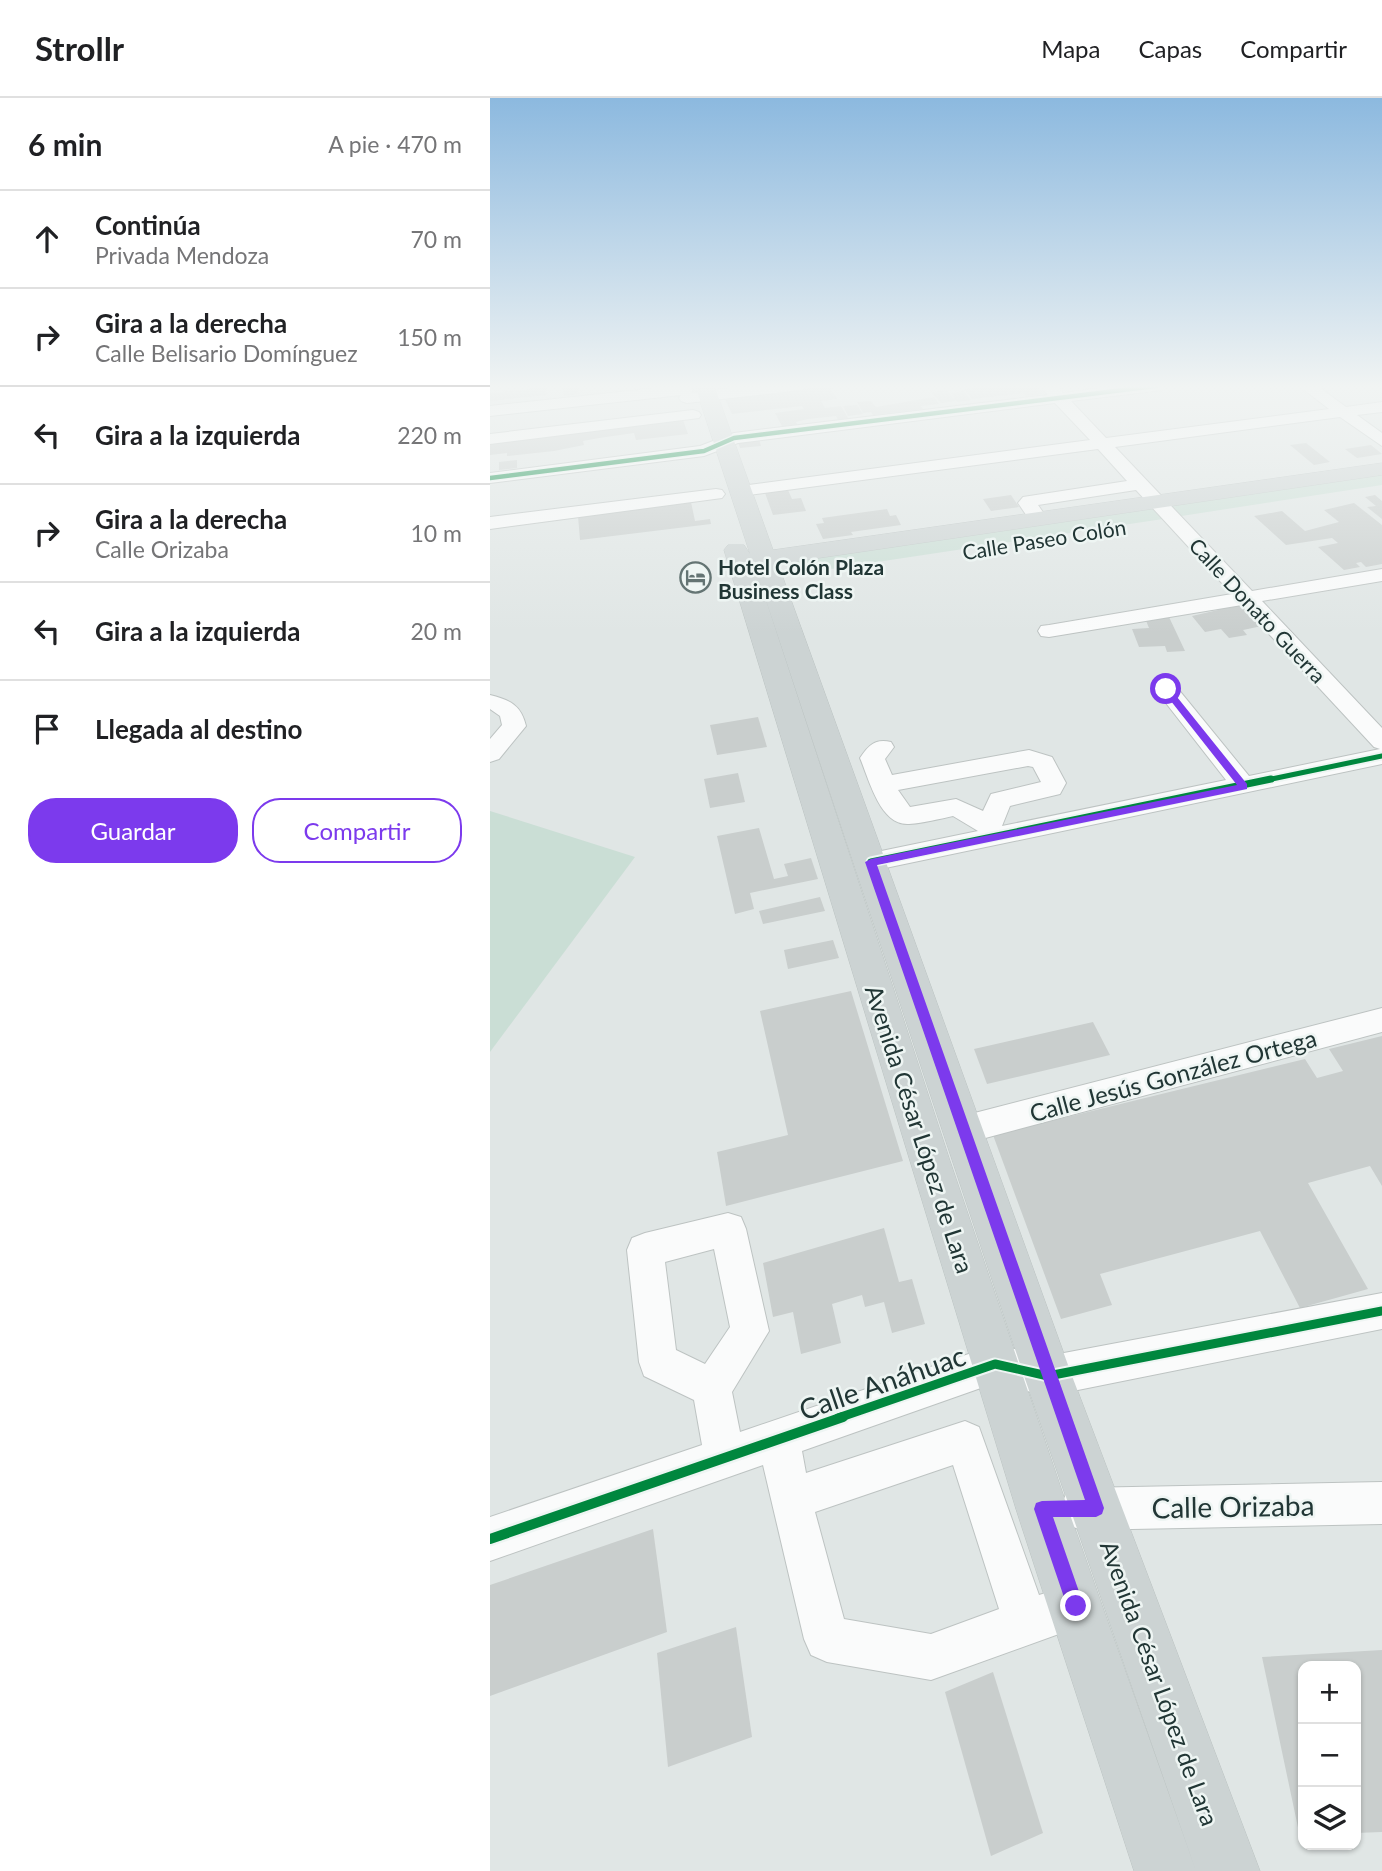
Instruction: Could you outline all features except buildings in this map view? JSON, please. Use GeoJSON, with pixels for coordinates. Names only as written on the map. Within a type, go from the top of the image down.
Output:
{"type":"FeatureCollection","features":[{"type":"Feature","properties":{"kind":"main road","name":"Avenida César López de Lara"},"geometry":{"type":"LineString","coordinates":[[724,468],[772,568],[837,765],[1048,1376],[1228,1871]]}},
{"type":"Feature","properties":{"kind":"main road","name":"Calle Paseo Colón"},"geometry":{"type":"LineString","coordinates":[[772,568],[1038,518],[1148,492],[1382,469]]}},
{"type":"Feature","properties":{"kind":"main road","name":"Calle Paseo Colón"},"geometry":{"type":"LineString","coordinates":[[772,568],[1173,519],[1382,489]]}},
{"type":"Feature","properties":{"kind":"main road","name":"Avenida César López de Lara"},"geometry":{"type":"LineString","coordinates":[[772,568],[995,1364],[1165,1871]]}},
{"type":"Feature","properties":{"kind":"street"},"geometry":{"type":"LineString","coordinates":[[561,492],[568,479],[592,479],[617,468]]}},
{"type":"Feature","properties":{"kind":"street"},"geometry":{"type":"LineString","coordinates":[[674,499],[688,468]]}},
{"type":"Feature","properties":{"kind":"street","name":"Calle Donato Guerra"},"geometry":{"type":"LineString","coordinates":[[1124,468],[1382,742]]}},
{"type":"Feature","properties":{"kind":"street"},"geometry":{"type":"LineString","coordinates":[[490,478],[592,479]]}},
{"type":"Feature","properties":{"kind":"street"},"geometry":{"type":"LineString","coordinates":[[592,479],[602,496],[665,493],[674,499]]}},
{"type":"Feature","properties":{"kind":"street"},"geometry":{"type":"LineString","coordinates":[[490,486],[528,481],[531,498],[490,510]]}},
{"type":"Feature","properties":{"kind":"street"},"geometry":{"type":"LineString","coordinates":[[490,523],[674,499]]}},
{"type":"Feature","properties":{"kind":"street"},"geometry":{"type":"LineString","coordinates":[[1049,631],[1382,575]]}},
{"type":"Feature","properties":{"kind":"street"},"geometry":{"type":"LineString","coordinates":[[1166,689],[1244,786]]}},
{"type":"Feature","properties":{"kind":"street"},"geometry":{"type":"LineString","coordinates":[[490,702],[511,713],[514,726],[490,754]]}},
{"type":"Feature","properties":{"kind":"street"},"geometry":{"type":"LineString","coordinates":[[837,765],[877,753],[885,784],[892,805],[899,814],[907,816],[1000,800],[1051,788],[1054,783],[1043,762],[1029,758],[885,784]]}},
{"type":"Feature","properties":{"kind":"street"},"geometry":{"type":"LineString","coordinates":[[871,862],[992,831],[1244,786],[1382,757]]}},
{"type":"Feature","properties":{"kind":"street"},"geometry":{"type":"LineString","coordinates":[[992,831],[1000,800]]}},
{"type":"Feature","properties":{"kind":"street"},"geometry":{"type":"LineString","coordinates":[[956,807],[992,831]]}},
{"type":"Feature","properties":{"kind":"street","name":"Calle Jesús González Ortega"},"geometry":{"type":"LineString","coordinates":[[963,1130],[1382,1020]]}},
{"type":"Feature","properties":{"kind":"street","name":"Calle Anáhuac"},"geometry":{"type":"LineString","coordinates":[[490,1539],[995,1364],[1048,1376],[1382,1311]]}},
{"type":"Feature","properties":{"kind":"street"},"geometry":{"type":"LineString","coordinates":[[712,1388],[725,1459]]}},
{"type":"Feature","properties":{"kind":"street"},"geometry":{"type":"LineString","coordinates":[[779,1440],[790,1499],[827,1639],[931,1657],[1076,1606]]}},
{"type":"Feature","properties":{"kind":"street"},"geometry":{"type":"LineString","coordinates":[[790,1499],[965,1441],[1026,1622]]}},
{"type":"Feature","properties":{"kind":"street","name":"Calle Orizaba"},"geometry":{"type":"LineString","coordinates":[[1042,1509],[1382,1503]]}},
{"type":"Feature","properties":{"kind":"green space"},"geometry":{"type":"Polygon","coordinates":[[[1382,472],[1382,485],[1175,517],[1162,503],[1382,472]]]}},
{"type":"Feature","properties":{"kind":"green space"},"geometry":{"type":"Polygon","coordinates":[[[1150,505],[1163,519],[824,570],[799,569],[795,560],[1150,505]]]}},
{"type":"Feature","properties":{"kind":"green space"},"geometry":{"type":"Polygon","coordinates":[[[490,811],[635,857],[490,1052],[490,811]]]}},
{"type":"Feature","properties":{"kind":"cycle path"},"geometry":{"type":"LineString","coordinates":[[490,478],[571,468]]}},
{"type":"Feature","properties":{"kind":"cycle path"},"geometry":{"type":"LineString","coordinates":[[871,862],[1382,756]]}},
{"type":"Feature","properties":{"kind":"cycle path"},"geometry":{"type":"LineString","coordinates":[[490,1539],[995,1364],[1048,1376],[1382,1311]]}},
{"type":"Feature","properties":{"kind":"place","name":"Hotel Colón Plaza Business Class"},"geometry":{"type":"Point","coordinates":[695,578]}},
{"type":"Feature","properties":{"kind":"route"},"geometry":{"type":"LineString","coordinates":[[1076,1606],[1042,1509],[1096,1508],[871,862],[1244,786],[1166,689]]}}]}
